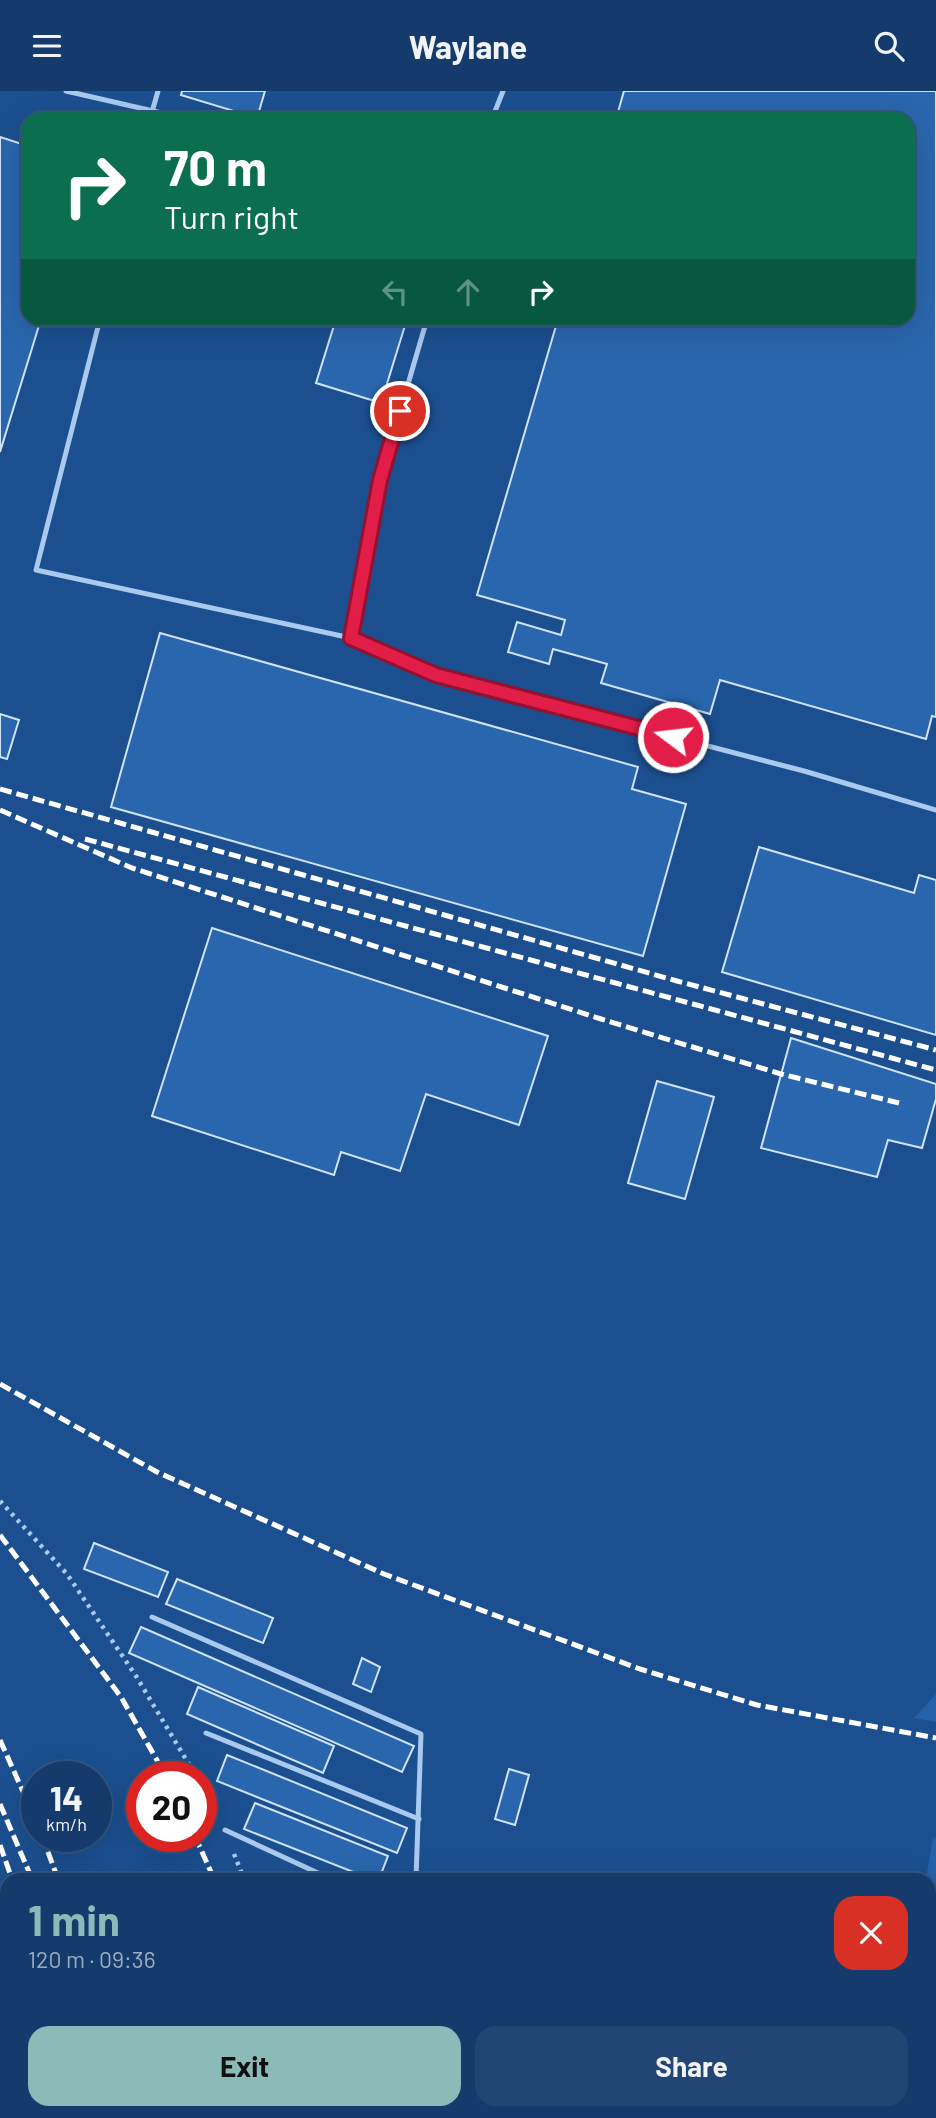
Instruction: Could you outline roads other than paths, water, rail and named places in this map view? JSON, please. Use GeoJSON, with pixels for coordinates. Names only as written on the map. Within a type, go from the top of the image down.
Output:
{"type":"FeatureCollection","features":[{"type":"Feature","properties":{"kind":"lane"},"geometry":{"type":"LineString","coordinates":[[66,91],[156,112]]}},
{"type":"Feature","properties":{"kind":"lane"},"geometry":{"type":"LineString","coordinates":[[152,111],[158,91]]}},
{"type":"Feature","properties":{"kind":"lane"},"geometry":{"type":"LineString","coordinates":[[495,112],[503,91]]}},
{"type":"Feature","properties":{"kind":"lane"},"geometry":{"type":"LineString","coordinates":[[98,326],[36,570],[351,638],[436,675],[804,771],[936,810]]}},
{"type":"Feature","properties":{"kind":"lane"},"geometry":{"type":"LineString","coordinates":[[351,638],[380,480],[425,326]]}},
{"type":"Feature","properties":{"kind":"lane"},"geometry":{"type":"LineString","coordinates":[[152,1617],[421,1734],[416,1873]]}},
{"type":"Feature","properties":{"kind":"lane"},"geometry":{"type":"LineString","coordinates":[[206,1733],[419,1819]]}},
{"type":"Feature","properties":{"kind":"lane"},"geometry":{"type":"LineString","coordinates":[[225,1831],[318,1873]]}},
{"type":"Feature","properties":{"kind":"railway"},"geometry":{"type":"LineString","coordinates":[[0,789],[677,981],[936,1050]]}},
{"type":"Feature","properties":{"kind":"railway"},"geometry":{"type":"LineString","coordinates":[[0,810],[132,868],[601,1019],[781,1074],[899,1103]]}},
{"type":"Feature","properties":{"kind":"railway"},"geometry":{"type":"LineString","coordinates":[[85,839],[936,1070]]}},
{"type":"Feature","properties":{"kind":"railway"},"geometry":{"type":"LineString","coordinates":[[0,1384],[157,1472],[384,1574],[640,1669],[757,1705],[936,1738]]}},
{"type":"Feature","properties":{"kind":"railway"},"geometry":{"type":"LineString","coordinates":[[0,1535],[121,1697],[157,1761]]}},
{"type":"Feature","properties":{"kind":"railway"},"geometry":{"type":"LineString","coordinates":[[0,1740],[21,1787]]}},
{"type":"Feature","properties":{"kind":"railway"},"geometry":{"type":"LineString","coordinates":[[0,1804],[29,1873]]}},
{"type":"Feature","properties":{"kind":"railway"},"geometry":{"type":"LineString","coordinates":[[0,1845],[10,1873]]}},
{"type":"Feature","properties":{"kind":"railway"},"geometry":{"type":"LineString","coordinates":[[48,1852],[56,1873]]}},
{"type":"Feature","properties":{"kind":"railway"},"geometry":{"type":"LineString","coordinates":[[202,1852],[211,1873]]}}]}
